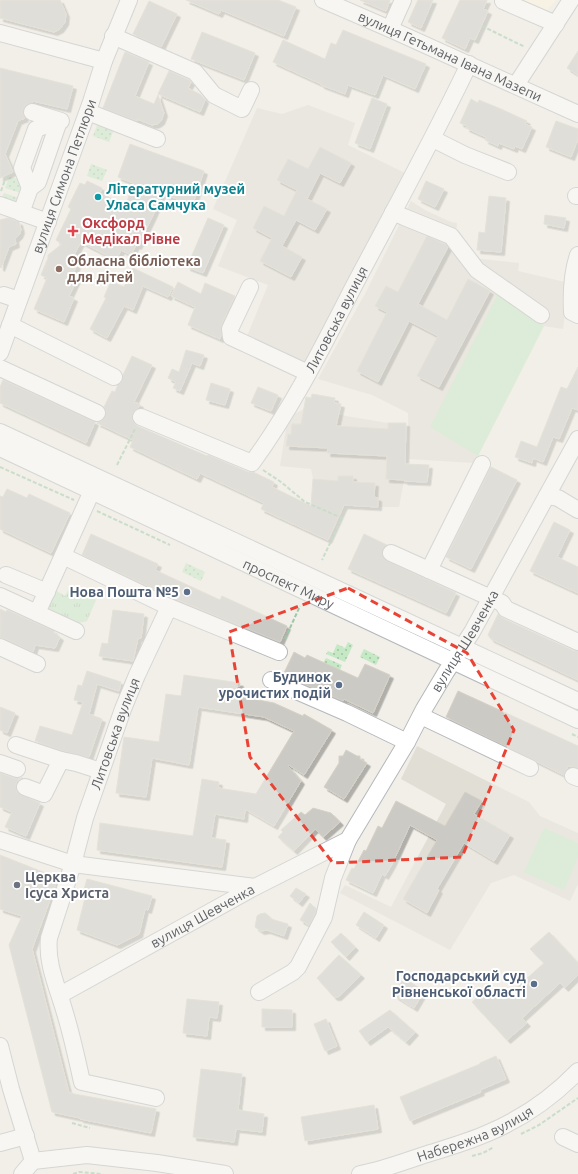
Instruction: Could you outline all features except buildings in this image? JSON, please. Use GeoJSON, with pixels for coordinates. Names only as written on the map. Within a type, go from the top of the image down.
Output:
{"type":"FeatureCollection","features":[{"type":"Feature","properties":{"kind":"street","name":"вулиця Симона Петлюри"},"geometry":{"type":"LineString","coordinates":[[0,353],[88,112],[113,36],[128,0]]}},
{"type":"Feature","properties":{"kind":"street","name":"вулиця Гетьмана Івана Мазепи"},"geometry":{"type":"LineString","coordinates":[[322,0],[469,64],[578,114]]}},
{"type":"Feature","properties":{"kind":"street"},"geometry":{"type":"LineString","coordinates":[[390,29],[403,0]]}},
{"type":"Feature","properties":{"kind":"street"},"geometry":{"type":"LineString","coordinates":[[516,85],[571,0]]}},
{"type":"Feature","properties":{"kind":"street"},"geometry":{"type":"LineString","coordinates":[[504,1],[556,24]]}},
{"type":"Feature","properties":{"kind":"street"},"geometry":{"type":"LineString","coordinates":[[0,32],[104,62]]}},
{"type":"Feature","properties":{"kind":"street"},"geometry":{"type":"LineString","coordinates":[[113,36],[195,72],[214,95],[242,109],[250,90]]}},
{"type":"Feature","properties":{"kind":"street","name":"Литовська вулиця"},"geometry":{"type":"LineString","coordinates":[[252,463],[266,443],[308,373],[433,139],[469,64]]}},
{"type":"Feature","properties":{"kind":"street"},"geometry":{"type":"LineString","coordinates":[[32,112],[82,128]]}},
{"type":"Feature","properties":{"kind":"street"},"geometry":{"type":"LineString","coordinates":[[88,112],[157,139]]}},
{"type":"Feature","properties":{"kind":"street"},"geometry":{"type":"LineString","coordinates":[[21,213],[30,188],[38,182],[59,121]]}},
{"type":"Feature","properties":{"kind":"street"},"geometry":{"type":"LineString","coordinates":[[433,139],[465,155],[508,172]]}},
{"type":"Feature","properties":{"kind":"street"},"geometry":{"type":"LineString","coordinates":[[0,205],[48,222]]}},
{"type":"Feature","properties":{"kind":"street"},"geometry":{"type":"LineString","coordinates":[[393,212],[404,218],[451,236],[477,270],[541,315]]}},
{"type":"Feature","properties":{"kind":"street"},"geometry":{"type":"LineString","coordinates":[[578,255],[571,292],[572,312],[578,315]]}},
{"type":"Feature","properties":{"kind":"street"},"geometry":{"type":"LineString","coordinates":[[250,287],[230,329],[230,337],[308,373]]}},
{"type":"Feature","properties":{"kind":"street"},"geometry":{"type":"LineString","coordinates":[[4,295],[19,300]]}},
{"type":"Feature","properties":{"kind":"street"},"geometry":{"type":"LineString","coordinates":[[10,325],[114,377]]}},
{"type":"Feature","properties":{"kind":"street"},"geometry":{"type":"LineString","coordinates":[[0,368],[97,413]]}},
{"type":"Feature","properties":{"kind":"street"},"geometry":{"type":"LineString","coordinates":[[141,417],[252,463]]}},
{"type":"Feature","properties":{"kind":"street","name":"проспект Миру"},"geometry":{"type":"LineString","coordinates":[[0,432],[578,701]]}},
{"type":"Feature","properties":{"kind":"street","name":"вулиця Шевченка"},"geometry":{"type":"LineString","coordinates":[[259,992],[293,972],[298,967],[324,917],[333,878],[348,840],[407,742],[453,661],[463,647],[578,439]]}},
{"type":"Feature","properties":{"kind":"street","name":"проспект Миру"},"geometry":{"type":"LineString","coordinates":[[0,448],[578,720]]}},
{"type":"Feature","properties":{"kind":"street"},"geometry":{"type":"LineString","coordinates":[[429,570],[482,464]]}},
{"type":"Feature","properties":{"kind":"street"},"geometry":{"type":"LineString","coordinates":[[37,613],[92,491]]}},
{"type":"Feature","properties":{"kind":"street"},"geometry":{"type":"LineString","coordinates":[[547,496],[558,498],[578,510]]}},
{"type":"Feature","properties":{"kind":"street"},"geometry":{"type":"LineString","coordinates":[[391,553],[502,603],[506,609],[578,642]]}},
{"type":"Feature","properties":{"kind":"street"},"geometry":{"type":"LineString","coordinates":[[63,556],[169,607],[279,652]]}},
{"type":"Feature","properties":{"kind":"street"},"geometry":{"type":"LineString","coordinates":[[6,575],[47,592]]}},
{"type":"Feature","properties":{"kind":"street"},"geometry":{"type":"LineString","coordinates":[[0,596],[76,631]]}},
{"type":"Feature","properties":{"kind":"street","name":"Литовська вулиця"},"geometry":{"type":"LineString","coordinates":[[156,1098],[82,1082],[72,1037],[48,957],[48,938],[73,864],[85,818],[126,702],[169,607]]}},
{"type":"Feature","properties":{"kind":"street"},"geometry":{"type":"LineString","coordinates":[[0,648],[37,664]]}},
{"type":"Feature","properties":{"kind":"street"},"geometry":{"type":"LineString","coordinates":[[272,680],[347,713],[407,742]]}},
{"type":"Feature","properties":{"kind":"street"},"geometry":{"type":"LineString","coordinates":[[421,716],[530,768]]}},
{"type":"Feature","properties":{"kind":"street"},"geometry":{"type":"LineString","coordinates":[[16,745],[101,771]]}},
{"type":"Feature","properties":{"kind":"street"},"geometry":{"type":"LineString","coordinates":[[25,787],[44,794],[61,760]]}},
{"type":"Feature","properties":{"kind":"street"},"geometry":{"type":"LineString","coordinates":[[0,763],[18,770]]}},
{"type":"Feature","properties":{"kind":"street"},"geometry":{"type":"LineString","coordinates":[[0,840],[73,864],[255,887]]}},
{"type":"Feature","properties":{"kind":"street","name":"вулиця Шевченка"},"geometry":{"type":"LineString","coordinates":[[60,995],[255,887],[348,840]]}},
{"type":"Feature","properties":{"kind":"street"},"geometry":{"type":"LineString","coordinates":[[0,1046],[11,1089],[33,1161]]}},
{"type":"Feature","properties":{"kind":"street","name":"Набережна вулиця"},"geometry":{"type":"LineString","coordinates":[[364,1174],[465,1142],[488,1133],[525,1114],[564,1085],[578,1071]]}},
{"type":"Feature","properties":{"kind":"street"},"geometry":{"type":"LineString","coordinates":[[0,1143],[26,1136]]}},
{"type":"Feature","properties":{"kind":"street"},"geometry":{"type":"LineString","coordinates":[[563,1137],[578,1144]]}},
{"type":"Feature","properties":{"kind":"street"},"geometry":{"type":"LineString","coordinates":[[22,1174],[33,1161],[87,1154],[192,1171],[225,1174]]}},
{"type":"Feature","properties":{"kind":"path"},"geometry":{"type":"LineString","coordinates":[[482,26],[537,53]]}},
{"type":"Feature","properties":{"kind":"path"},"geometry":{"type":"LineString","coordinates":[[0,189],[2,190],[6,177],[11,175]]}},
{"type":"Feature","properties":{"kind":"path"},"geometry":{"type":"LineString","coordinates":[[117,465],[141,417]]}},
{"type":"Feature","properties":{"kind":"path"},"geometry":{"type":"LineString","coordinates":[[252,463],[282,482],[305,502],[342,518],[322,560]]}},
{"type":"Feature","properties":{"kind":"path"},"geometry":{"type":"LineString","coordinates":[[279,652],[300,606]]}},
{"type":"Feature","properties":{"kind":"path"},"geometry":{"type":"LineString","coordinates":[[72,1124],[90,1128]]}},
{"type":"Feature","properties":{"kind":"path"},"geometry":{"type":"LineString","coordinates":[[73,1174],[79,1172],[102,1174]]}},
{"type":"Feature","properties":{"kind":"highlighted area"},"geometry":{"type":"Polygon","coordinates":[[[348,588],[467,653],[514,730],[462,857],[333,863],[250,757],[229,632],[348,588]]]}},
{"type":"Feature","properties":{"kind":"shaded area"},"geometry":{"type":"Polygon","coordinates":[[[524,0],[556,0],[547,10],[524,0]]]}},
{"type":"Feature","properties":{"kind":"shaded area"},"geometry":{"type":"Polygon","coordinates":[[[308,105],[355,123],[348,145],[407,174],[306,365],[247,336],[268,285],[218,266],[237,220],[213,209],[257,108],[282,114],[308,105]]]}},
{"type":"Feature","properties":{"kind":"shaded area"},"geometry":{"type":"Polygon","coordinates":[[[411,201],[425,210],[451,222],[457,223],[456,236],[472,258],[519,263],[518,271],[569,283],[563,329],[543,326],[474,463],[409,459],[408,413],[372,395],[318,379],[367,290],[411,201]]]}},
{"type":"Feature","properties":{"kind":"shaded area"},"geometry":{"type":"Polygon","coordinates":[[[304,409],[388,423],[386,478],[404,480],[399,507],[311,503],[313,479],[311,469],[280,466],[287,422],[296,413],[304,409]]]}},
{"type":"Feature","properties":{"kind":"shaded area"},"geometry":{"type":"Polygon","coordinates":[[[417,746],[529,802],[540,816],[578,833],[578,884],[570,901],[514,875],[491,883],[450,950],[340,893],[345,885],[391,907],[446,804],[401,779],[417,746]]]}},
{"type":"Feature","properties":{"kind":"green space"},"geometry":{"type":"Polygon","coordinates":[[[98,123],[114,129],[109,142],[93,136],[98,123]]]}},
{"type":"Feature","properties":{"kind":"green space"},"geometry":{"type":"Polygon","coordinates":[[[91,164],[107,170],[102,181],[87,176],[91,164]]]}},
{"type":"Feature","properties":{"kind":"green space"},"geometry":{"type":"Polygon","coordinates":[[[11,177],[18,179],[24,194],[5,188],[9,178],[11,177]]]}},
{"type":"Feature","properties":{"kind":"green space"},"geometry":{"type":"Polygon","coordinates":[[[4,193],[22,199],[18,206],[0,202],[4,193]]]}},
{"type":"Feature","properties":{"kind":"green space"},"geometry":{"type":"Polygon","coordinates":[[[498,294],[544,326],[478,456],[430,427],[498,294]]]}},
{"type":"Feature","properties":{"kind":"green space"},"geometry":{"type":"Polygon","coordinates":[[[186,563],[205,572],[201,581],[182,572],[186,563]]]}},
{"type":"Feature","properties":{"kind":"green space"},"geometry":{"type":"Polygon","coordinates":[[[70,586],[96,600],[87,621],[75,624],[45,610],[55,590],[65,596],[70,586]]]}},
{"type":"Feature","properties":{"kind":"green space"},"geometry":{"type":"Polygon","coordinates":[[[348,642],[353,645],[345,662],[326,654],[328,651],[333,653],[337,644],[345,648],[348,642]]]}},
{"type":"Feature","properties":{"kind":"green space"},"geometry":{"type":"Polygon","coordinates":[[[364,649],[380,657],[376,665],[360,657],[364,649]]]}},
{"type":"Feature","properties":{"kind":"green space"},"geometry":{"type":"Polygon","coordinates":[[[326,658],[342,665],[340,670],[323,663],[326,658]]]}},
{"type":"Feature","properties":{"kind":"green space"},"geometry":{"type":"Polygon","coordinates":[[[480,663],[578,708],[578,712],[479,665],[480,663]]]}},
{"type":"Feature","properties":{"kind":"green space"},"geometry":{"type":"Polygon","coordinates":[[[544,828],[578,843],[578,857],[564,890],[524,872],[544,828]]]}},
{"type":"Feature","properties":{"kind":"place","name":"Літературний музей Уласа Самчука"},"geometry":{"type":"Point","coordinates":[98,197]}},
{"type":"Feature","properties":{"kind":"place","name":"Оксфорд Медікал Рівне"},"geometry":{"type":"Point","coordinates":[73,231]}},
{"type":"Feature","properties":{"kind":"place","name":"Обласна бібліотека для дітей"},"geometry":{"type":"Point","coordinates":[59,269]}},
{"type":"Feature","properties":{"kind":"place","name":"Нова Пошта №5"},"geometry":{"type":"Point","coordinates":[187,592]}},
{"type":"Feature","properties":{"kind":"place","name":"Будинок урочистих подій"},"geometry":{"type":"Point","coordinates":[339,685]}},
{"type":"Feature","properties":{"kind":"place","name":"Церква Ісуса Христа"},"geometry":{"type":"Point","coordinates":[17,885]}},
{"type":"Feature","properties":{"kind":"place","name":"Господарський суд Рівненської області"},"geometry":{"type":"Point","coordinates":[534,984]}}]}
